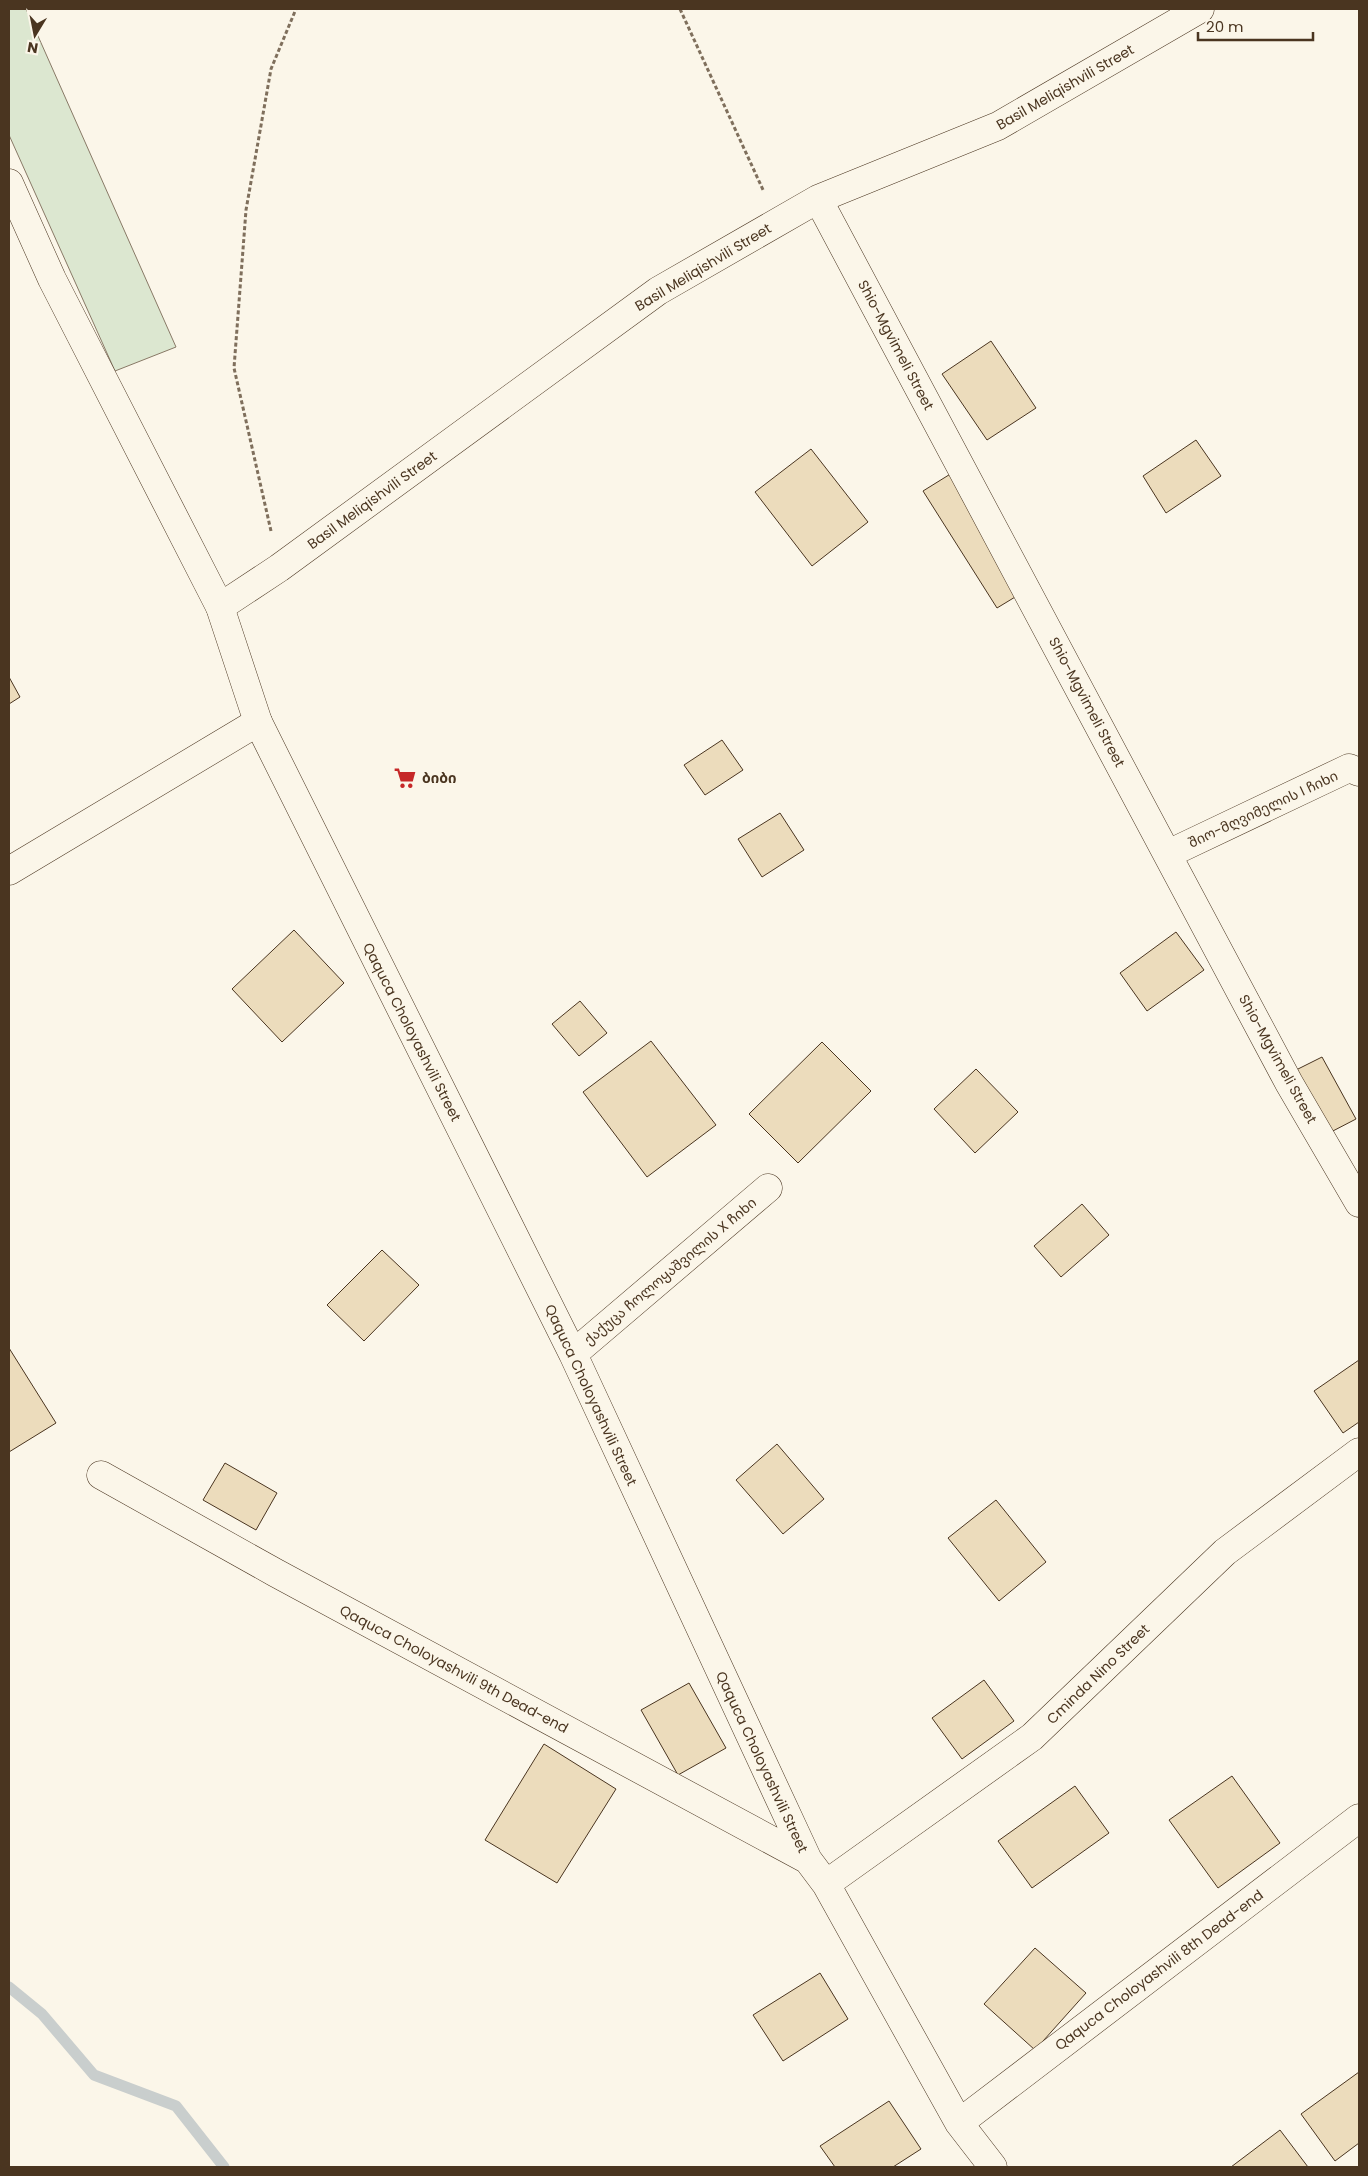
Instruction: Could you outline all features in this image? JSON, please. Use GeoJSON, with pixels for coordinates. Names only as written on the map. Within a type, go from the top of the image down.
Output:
{"type":"FeatureCollection","features":[{"type":"Feature","properties":{"kind":"street","name":"Basil Meliqishvili Street"},"geometry":{"type":"LineString","coordinates":[[220,607],[280,568],[658,291],[818,199],[998,126],[1200,9]]}},
{"type":"Feature","properties":{"kind":"street","name":"Qaquca Choloyashvili Street"},"geometry":{"type":"LineString","coordinates":[[9,183],[52,279],[220,607],[258,722],[573,1354],[808,1860],[826,1884],[959,2123],[993,2167]]}},
{"type":"Feature","properties":{"kind":"street","name":"Shio-Mgvimeli Street"},"geometry":{"type":"LineString","coordinates":[[818,199],[1289,1083],[1359,1203]]}},
{"type":"Feature","properties":{"kind":"street"},"geometry":{"type":"LineString","coordinates":[[9,871],[258,722]]}},
{"type":"Feature","properties":{"kind":"street","name":"შიო-მღვიმელის I ჩიხი"},"geometry":{"type":"LineString","coordinates":[[1168,854],[1349,768],[1359,772]]}},
{"type":"Feature","properties":{"kind":"street","name":"ქაქუცა ჩოლოყაშვილის X ჩიხი"},"geometry":{"type":"LineString","coordinates":[[573,1354],[768,1188]]}},
{"type":"Feature","properties":{"kind":"street","name":"Cminda Nino Street"},"geometry":{"type":"LineString","coordinates":[[826,1884],[1032,1737],[1224,1552],[1359,1452]]}},
{"type":"Feature","properties":{"kind":"street","name":"Qaquca Choloyashvili 9th Dead-end"},"geometry":{"type":"LineString","coordinates":[[101,1475],[276,1573],[808,1860]]}},
{"type":"Feature","properties":{"kind":"street","name":"Qaquca Choloyashvili 8th Dead-end"},"geometry":{"type":"LineString","coordinates":[[959,2123],[1359,1818]]}},
{"type":"Feature","properties":{"kind":"path"},"geometry":{"type":"LineString","coordinates":[[280,568],[234,368],[246,210],[271,69],[296,9]]}},
{"type":"Feature","properties":{"kind":"path"},"geometry":{"type":"LineString","coordinates":[[680,9],[778,222]]}},
{"type":"Feature","properties":{"kind":"green space"},"geometry":{"type":"Polygon","coordinates":[[[9,9],[26,9],[176,347],[115,371],[9,135],[9,9]]]}},
{"type":"Feature","properties":{"kind":"building"},"geometry":{"type":"Polygon","coordinates":[[[991,341],[1036,408],[987,440],[942,374],[991,341]]]}},
{"type":"Feature","properties":{"kind":"building"},"geometry":{"type":"Polygon","coordinates":[[[1196,440],[1221,476],[1166,513],[1143,476],[1196,440]]]}},
{"type":"Feature","properties":{"kind":"building"},"geometry":{"type":"Polygon","coordinates":[[[811,449],[868,522],[812,566],[755,492],[811,449]]]}},
{"type":"Feature","properties":{"kind":"building"},"geometry":{"type":"Polygon","coordinates":[[[952,473],[1025,591],[997,608],[923,491],[952,473]]]}},
{"type":"Feature","properties":{"kind":"building"},"geometry":{"type":"Polygon","coordinates":[[[9,677],[20,697],[9,704],[9,677]]]}},
{"type":"Feature","properties":{"kind":"building"},"geometry":{"type":"Polygon","coordinates":[[[722,740],[743,770],[705,795],[684,765],[722,740]]]}},
{"type":"Feature","properties":{"kind":"building"},"geometry":{"type":"Polygon","coordinates":[[[780,813],[804,850],[762,877],[738,839],[780,813]]]}},
{"type":"Feature","properties":{"kind":"building"},"geometry":{"type":"Polygon","coordinates":[[[294,930],[344,983],[282,1042],[232,989],[294,930]]]}},
{"type":"Feature","properties":{"kind":"building"},"geometry":{"type":"Polygon","coordinates":[[[1176,932],[1204,970],[1147,1011],[1120,973],[1176,932]]]}},
{"type":"Feature","properties":{"kind":"building"},"geometry":{"type":"Polygon","coordinates":[[[580,1001],[607,1033],[579,1056],[552,1024],[580,1001]]]}},
{"type":"Feature","properties":{"kind":"building"},"geometry":{"type":"Polygon","coordinates":[[[651,1041],[716,1125],[647,1177],[583,1092],[651,1041]]]}},
{"type":"Feature","properties":{"kind":"building"},"geometry":{"type":"Polygon","coordinates":[[[822,1042],[871,1091],[798,1163],[749,1114],[822,1042]]]}},
{"type":"Feature","properties":{"kind":"building"},"geometry":{"type":"Polygon","coordinates":[[[1322,1057],[1356,1119],[1329,1133],[1296,1070],[1322,1057]]]}},
{"type":"Feature","properties":{"kind":"building"},"geometry":{"type":"Polygon","coordinates":[[[976,1069],[1018,1112],[975,1153],[934,1109],[976,1069]]]}},
{"type":"Feature","properties":{"kind":"building"},"geometry":{"type":"Polygon","coordinates":[[[1082,1204],[1109,1235],[1061,1277],[1034,1246],[1082,1204]]]}},
{"type":"Feature","properties":{"kind":"building"},"geometry":{"type":"Polygon","coordinates":[[[382,1250],[419,1285],[364,1341],[327,1305],[382,1250]]]}},
{"type":"Feature","properties":{"kind":"building"},"geometry":{"type":"Polygon","coordinates":[[[9,1348],[56,1423],[9,1452],[9,1348]]]}},
{"type":"Feature","properties":{"kind":"building"},"geometry":{"type":"Polygon","coordinates":[[[1359,1360],[1359,1422],[1343,1433],[1314,1391],[1359,1360]]]}},
{"type":"Feature","properties":{"kind":"building"},"geometry":{"type":"Polygon","coordinates":[[[777,1444],[824,1499],[783,1534],[736,1480],[777,1444]]]}},
{"type":"Feature","properties":{"kind":"building"},"geometry":{"type":"Polygon","coordinates":[[[225,1463],[277,1493],[256,1530],[203,1500],[225,1463]]]}},
{"type":"Feature","properties":{"kind":"building"},"geometry":{"type":"Polygon","coordinates":[[[996,1500],[1046,1562],[999,1601],[948,1538],[996,1500]]]}},
{"type":"Feature","properties":{"kind":"building"},"geometry":{"type":"Polygon","coordinates":[[[984,1680],[1014,1721],[962,1759],[932,1718],[984,1680]]]}},
{"type":"Feature","properties":{"kind":"building"},"geometry":{"type":"Polygon","coordinates":[[[689,1683],[726,1748],[678,1775],[641,1710],[689,1683]]]}},
{"type":"Feature","properties":{"kind":"building"},"geometry":{"type":"Polygon","coordinates":[[[544,1744],[616,1789],[557,1883],[485,1840],[544,1744]]]}},
{"type":"Feature","properties":{"kind":"building"},"geometry":{"type":"Polygon","coordinates":[[[1232,1776],[1280,1843],[1218,1888],[1169,1820],[1232,1776]]]}},
{"type":"Feature","properties":{"kind":"building"},"geometry":{"type":"Polygon","coordinates":[[[1075,1786],[1109,1833],[1032,1888],[998,1841],[1075,1786]]]}},
{"type":"Feature","properties":{"kind":"building"},"geometry":{"type":"Polygon","coordinates":[[[1035,1948],[1086,1993],[1035,2050],[984,2004],[1035,1948]]]}},
{"type":"Feature","properties":{"kind":"building"},"geometry":{"type":"Polygon","coordinates":[[[820,1973],[848,2019],[783,2061],[753,2015],[820,1973]]]}},
{"type":"Feature","properties":{"kind":"building"},"geometry":{"type":"Polygon","coordinates":[[[1359,2072],[1359,2143],[1335,2161],[1301,2114],[1359,2072]]]}},
{"type":"Feature","properties":{"kind":"building"},"geometry":{"type":"Polygon","coordinates":[[[889,2101],[921,2149],[893,2167],[835,2167],[820,2146],[889,2101]]]}},
{"type":"Feature","properties":{"kind":"building"},"geometry":{"type":"Polygon","coordinates":[[[1280,2130],[1308,2167],[1231,2167],[1280,2130]]]}},
{"type":"Feature","properties":{"kind":"waterway"},"geometry":{"type":"LineString","coordinates":[[9,1987],[42,2014],[94,2075],[176,2106],[224,2167]]}},
{"type":"Feature","properties":{"kind":"place","name":"ბიბი"},"geometry":{"type":"Point","coordinates":[405,778]}}]}
